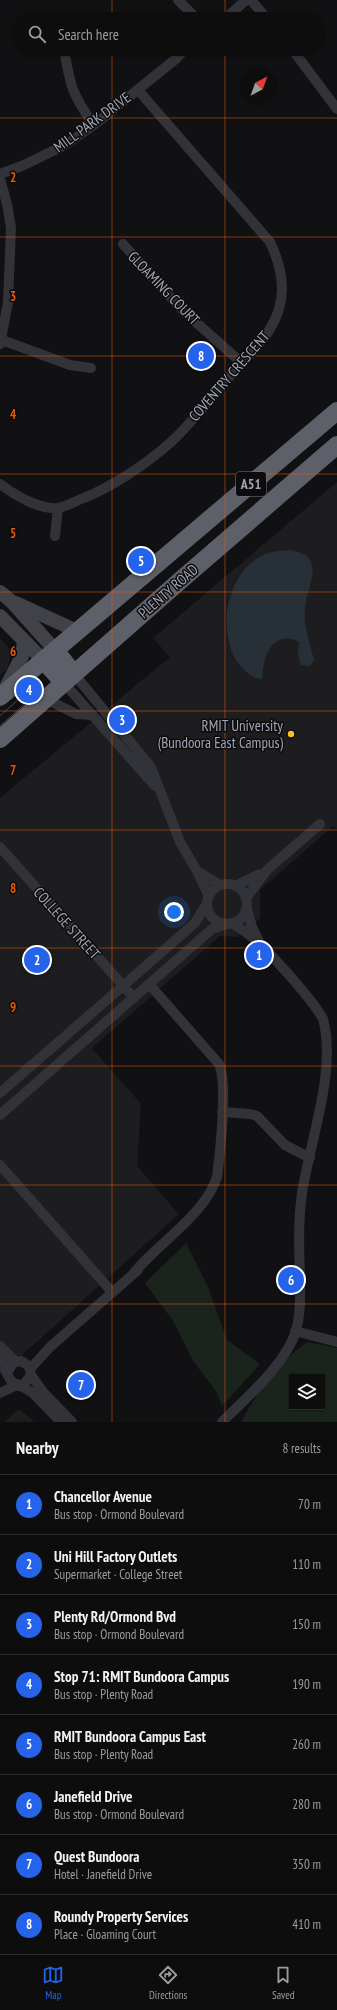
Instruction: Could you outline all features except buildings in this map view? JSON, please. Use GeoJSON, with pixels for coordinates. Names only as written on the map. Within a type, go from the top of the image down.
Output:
{"type":"FeatureCollection","features":[{"type":"Feature","properties":{"kind":"highway","name":"PLENTY ROAD"},"geometry":{"type":"LineString","coordinates":[[1,697],[337,411]]}},
{"type":"Feature","properties":{"kind":"highway","name":"PLENTY ROAD"},"geometry":{"type":"LineString","coordinates":[[0,740],[337,445]]}},
{"type":"Feature","properties":{"kind":"highway"},"geometry":{"type":"LineString","coordinates":[[49,655],[69,679]]}},
{"type":"Feature","properties":{"kind":"main road"},"geometry":{"type":"LineString","coordinates":[[0,592],[12,602],[49,655]]}},
{"type":"Feature","properties":{"kind":"main road"},"geometry":{"type":"LineString","coordinates":[[12,602],[77,631]]}},
{"type":"Feature","properties":{"kind":"main road"},"geometry":{"type":"LineString","coordinates":[[0,616],[24,641],[49,655]]}},
{"type":"Feature","properties":{"kind":"main road"},"geometry":{"type":"LineString","coordinates":[[1,697],[20,661],[24,641]]}},
{"type":"Feature","properties":{"kind":"street"},"geometry":{"type":"LineString","coordinates":[[232,12],[246,0]]}},
{"type":"Feature","properties":{"kind":"street"},"geometry":{"type":"LineString","coordinates":[[251,0],[261,12]]}},
{"type":"Feature","properties":{"kind":"street"},"geometry":{"type":"LineString","coordinates":[[181,4],[190,12]]}},
{"type":"Feature","properties":{"kind":"street"},"geometry":{"type":"LineString","coordinates":[[65,56],[68,76],[73,94],[94,124]]}},
{"type":"Feature","properties":{"kind":"street","name":"MILL PARK DRIVE"},"geometry":{"type":"LineString","coordinates":[[0,174],[65,145],[180,56]]}},
{"type":"Feature","properties":{"kind":"street"},"geometry":{"type":"LineString","coordinates":[[297,56],[337,109]]}},
{"type":"Feature","properties":{"kind":"street","name":"COVENTRY CRESCENT"},"geometry":{"type":"LineString","coordinates":[[58,508],[94,495],[128,475],[170,443],[269,332],[279,309],[282,285],[276,254],[261,230],[138,90]]}},
{"type":"Feature","properties":{"kind":"street"},"geometry":{"type":"LineString","coordinates":[[0,179],[10,216],[11,240],[4,265],[8,302],[1,342],[70,365],[91,368]]}},
{"type":"Feature","properties":{"kind":"street","name":"GLOAMING COURT"},"geometry":{"type":"LineString","coordinates":[[122,244],[182,310],[242,363]]}},
{"type":"Feature","properties":{"kind":"street"},"geometry":{"type":"LineString","coordinates":[[0,484],[11,492],[33,503],[58,508],[55,536]]}},
{"type":"Feature","properties":{"kind":"street"},"geometry":{"type":"LineString","coordinates":[[69,679],[93,715],[146,774],[160,792]]}},
{"type":"Feature","properties":{"kind":"street"},"geometry":{"type":"LineString","coordinates":[[69,679],[151,767],[180,842],[197,871],[208,900],[211,916],[221,923],[230,924],[245,930],[261,944],[311,1000],[323,1021],[331,1049],[329,1082],[311,1154],[299,1212],[301,1296],[296,1331],[276,1366],[225,1421]]}},
{"type":"Feature","properties":{"kind":"street"},"geometry":{"type":"LineString","coordinates":[[46,699],[76,714],[93,715]]}},
{"type":"Feature","properties":{"kind":"street"},"geometry":{"type":"LineString","coordinates":[[197,871],[220,885],[235,886],[252,879],[267,870],[320,824]]}},
{"type":"Feature","properties":{"kind":"street","name":"COLLEGE STREET"},"geometry":{"type":"LineString","coordinates":[[0,847],[134,998]]}},
{"type":"Feature","properties":{"kind":"street"},"geometry":{"type":"LineString","coordinates":[[246,898],[267,870]]}},
{"type":"Feature","properties":{"kind":"street"},"geometry":{"type":"LineString","coordinates":[[0,1093],[122,985],[195,923],[215,888],[220,885]]}},
{"type":"Feature","properties":{"kind":"street"},"geometry":{"type":"LineString","coordinates":[[0,1115],[205,935],[212,930],[230,924],[244,915],[246,909],[246,898],[240,889],[235,886]]}},
{"type":"Feature","properties":{"kind":"street"},"geometry":{"type":"LineString","coordinates":[[246,909],[252,927],[261,944]]}},
{"type":"Feature","properties":{"kind":"street"},"geometry":{"type":"LineString","coordinates":[[0,1386],[11,1365],[25,1367],[133,1274],[144,1260],[184,1224],[201,1205],[217,1177],[223,1076],[220,1064],[149,984]]}},
{"type":"Feature","properties":{"kind":"street"},"geometry":{"type":"LineString","coordinates":[[49,1050],[61,1062]]}},
{"type":"Feature","properties":{"kind":"street"},"geometry":{"type":"LineString","coordinates":[[222,1112],[257,1116],[282,1142],[289,1147],[311,1154]]}},
{"type":"Feature","properties":{"kind":"street"},"geometry":{"type":"LineString","coordinates":[[0,1165],[112,1292]]}},
{"type":"Feature","properties":{"kind":"street"},"geometry":{"type":"LineString","coordinates":[[296,1331],[337,1342]]}},
{"type":"Feature","properties":{"kind":"street"},"geometry":{"type":"LineString","coordinates":[[0,1346],[25,1367],[43,1392],[72,1422]]}},
{"type":"Feature","properties":{"kind":"street"},"geometry":{"type":"LineString","coordinates":[[0,1358],[12,1382],[33,1392],[61,1422]]}},
{"type":"Feature","properties":{"kind":"street"},"geometry":{"type":"LineString","coordinates":[[0,1393],[26,1383],[25,1367]]}},
{"type":"Feature","properties":{"kind":"shaded area"},"geometry":{"type":"Polygon","coordinates":[[[337,482],[337,829],[333,826],[260,890],[260,918],[238,937],[220,936],[92,1048],[141,1104],[137,1166],[179,1214],[0,1375],[0,798],[170,657],[153,638],[337,482]]]}},
{"type":"Feature","properties":{"kind":"shaded area"},"geometry":{"type":"Polygon","coordinates":[[[290,550],[302,553],[309,559],[312,565],[311,582],[305,608],[305,621],[314,660],[310,666],[301,665],[298,655],[299,642],[292,639],[281,640],[276,642],[268,651],[263,666],[263,674],[261,679],[248,674],[239,664],[232,651],[228,637],[228,606],[233,590],[240,576],[249,565],[261,556],[268,553],[290,550]]]}},
{"type":"Feature","properties":{"kind":"shaded area"},"geometry":{"type":"Polygon","coordinates":[[[0,638],[12,652],[7,669],[0,675],[0,638]]]}},
{"type":"Feature","properties":{"kind":"shaded area"},"geometry":{"type":"Polygon","coordinates":[[[186,1243],[208,1287],[227,1340],[260,1364],[222,1406],[216,1391],[193,1361],[173,1321],[145,1283],[186,1243]]]}},
{"type":"Feature","properties":{"kind":"shaded area"},"geometry":{"type":"Polygon","coordinates":[[[307,1342],[337,1348],[337,1422],[241,1422],[262,1388],[287,1359],[307,1342]]]}},
{"type":"Feature","properties":{"kind":"shaded area"},"geometry":{"type":"Polygon","coordinates":[[[19,1409],[35,1422],[4,1422],[19,1409]]]}},
{"type":"Feature","properties":{"kind":"tram line"},"geometry":{"type":"LineString","coordinates":[[0,716],[33,686]]}},
{"type":"Feature","properties":{"kind":"tram line"},"geometry":{"type":"LineString","coordinates":[[0,726],[38,692]]}},
{"type":"Feature","properties":{"kind":"place","name":"Roundy Property Services"},"geometry":{"type":"Point","coordinates":[201,356]}},
{"type":"Feature","properties":{"kind":"place","name":"RMIT Bundoora Campus East"},"geometry":{"type":"Point","coordinates":[141,561]}},
{"type":"Feature","properties":{"kind":"place","name":"Stop 71: RMIT Bundoora Campus"},"geometry":{"type":"Point","coordinates":[29,690]}},
{"type":"Feature","properties":{"kind":"place","name":"Plenty Rd/Ormond Bvd"},"geometry":{"type":"Point","coordinates":[122,720]}},
{"type":"Feature","properties":{"kind":"place","name":"RMIT University (Bundoora East Campus)"},"geometry":{"type":"Point","coordinates":[291,734]}},
{"type":"Feature","properties":{"kind":"place","name":"Chancellor Avenue"},"geometry":{"type":"Point","coordinates":[259,955]}},
{"type":"Feature","properties":{"kind":"place","name":"Uni Hill Factory Outlets"},"geometry":{"type":"Point","coordinates":[37,960]}},
{"type":"Feature","properties":{"kind":"place","name":"Janefield Drive"},"geometry":{"type":"Point","coordinates":[291,1280]}},
{"type":"Feature","properties":{"kind":"place","name":"Quest Bundoora"},"geometry":{"type":"Point","coordinates":[81,1385]}}]}
